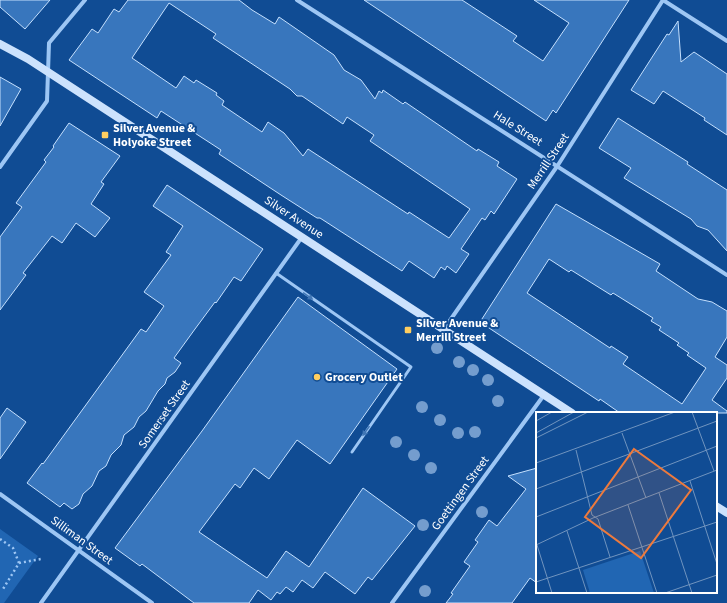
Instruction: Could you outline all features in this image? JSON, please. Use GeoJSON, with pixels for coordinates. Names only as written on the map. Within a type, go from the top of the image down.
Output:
{"type":"FeatureCollection","features":[{"type":"Feature","properties":{"kind":"main road","name":"Silver Avenue"},"geometry":{"type":"LineString","coordinates":[[0,44],[48,72],[571,412]]}},
{"type":"Feature","properties":{"kind":"main road"},"geometry":{"type":"LineString","coordinates":[[717,507],[727,513]]}},
{"type":"Feature","properties":{"kind":"street"},"geometry":{"type":"LineString","coordinates":[[0,167],[47,101],[49,43],[85,0]]}},
{"type":"Feature","properties":{"kind":"street","name":"Hale Street"},"geometry":{"type":"LineString","coordinates":[[297,0],[558,165],[727,275]]}},
{"type":"Feature","properties":{"kind":"street"},"geometry":{"type":"LineString","coordinates":[[663,0],[727,41]]}},
{"type":"Feature","properties":{"kind":"street","name":"Merrill Street"},"geometry":{"type":"LineString","coordinates":[[444,330],[558,165],[663,0]]}},
{"type":"Feature","properties":{"kind":"street","name":"Somerset Street"},"geometry":{"type":"LineString","coordinates":[[41,603],[302,237]]}},
{"type":"Feature","properties":{"kind":"street","name":"Goettingen Street"},"geometry":{"type":"LineString","coordinates":[[392,603],[544,394]]}},
{"type":"Feature","properties":{"kind":"street","name":"Silliman Street"},"geometry":{"type":"LineString","coordinates":[[0,494],[152,603]]}},
{"type":"Feature","properties":{"kind":"lane"},"geometry":{"type":"LineString","coordinates":[[276,273],[411,367],[352,452]]}},
{"type":"Feature","properties":{"kind":"path"},"geometry":{"type":"LineString","coordinates":[[0,539],[13,548],[19,563]]}},
{"type":"Feature","properties":{"kind":"path"},"geometry":{"type":"LineString","coordinates":[[3,589],[19,563],[41,559]]}},
{"type":"Feature","properties":{"kind":"shaded area"},"geometry":{"type":"Polygon","coordinates":[[[0,529],[38,556],[4,603],[0,603],[0,529]]]}},
{"type":"Feature","properties":{"kind":"building"},"geometry":{"type":"Polygon","coordinates":[[[0,0],[50,0],[25,29],[0,7],[0,0]]]}},
{"type":"Feature","properties":{"kind":"building"},"geometry":{"type":"Polygon","coordinates":[[[128,0],[239,0],[275,24],[279,17],[334,55],[344,70],[361,80],[375,99],[379,91],[382,93],[383,90],[403,104],[405,102],[477,151],[478,149],[499,162],[497,166],[517,179],[494,214],[491,211],[485,220],[482,218],[461,249],[469,254],[456,273],[447,266],[445,270],[441,267],[434,278],[409,261],[402,271],[219,154],[221,150],[161,111],[157,118],[69,60],[92,29],[98,33],[114,9],[119,12],[128,0]],[[169,3],[132,58],[176,88],[184,76],[194,83],[196,80],[217,93],[216,95],[224,101],[222,105],[262,132],[268,122],[284,133],[303,156],[308,149],[408,214],[409,212],[449,238],[470,209],[370,141],[374,135],[347,117],[343,124],[302,96],[297,96],[290,89],[213,38],[216,34],[169,3]]]}},
{"type":"Feature","properties":{"kind":"building"},"geometry":{"type":"Polygon","coordinates":[[[364,0],[462,0],[517,36],[513,41],[543,61],[569,23],[534,0],[629,0],[556,113],[553,110],[546,121],[364,0]]]}},
{"type":"Feature","properties":{"kind":"building"},"geometry":{"type":"Polygon","coordinates":[[[678,21],[681,62],[694,52],[727,74],[727,135],[704,120],[705,118],[663,91],[654,104],[631,90],[667,34],[669,35],[678,21]]]}},
{"type":"Feature","properties":{"kind":"building"},"geometry":{"type":"Polygon","coordinates":[[[0,77],[21,89],[0,126],[0,77]]]}},
{"type":"Feature","properties":{"kind":"building"},"geometry":{"type":"Polygon","coordinates":[[[618,118],[688,162],[687,164],[727,190],[727,251],[708,230],[697,226],[691,219],[624,178],[631,168],[599,148],[618,118]]]}},
{"type":"Feature","properties":{"kind":"building"},"geometry":{"type":"Polygon","coordinates":[[[69,123],[120,156],[101,182],[104,184],[91,204],[110,218],[95,237],[76,223],[62,243],[52,236],[23,273],[26,275],[0,310],[0,237],[22,207],[16,203],[46,162],[44,160],[69,123]]]}},
{"type":"Feature","properties":{"kind":"building"},"geometry":{"type":"Polygon","coordinates":[[[167,185],[263,249],[241,281],[234,277],[174,358],[181,363],[175,372],[167,378],[165,384],[158,391],[146,411],[139,417],[134,427],[124,435],[121,445],[111,455],[106,466],[99,471],[92,486],[83,494],[79,504],[72,509],[64,503],[60,507],[27,483],[42,463],[43,464],[141,329],[146,332],[164,306],[144,292],[171,255],[166,252],[183,226],[153,206],[167,185]]]}},
{"type":"Feature","properties":{"kind":"building"},"geometry":{"type":"Polygon","coordinates":[[[556,204],[660,264],[656,271],[698,299],[712,302],[727,311],[727,337],[715,357],[727,365],[727,378],[712,400],[727,411],[727,413],[619,412],[600,399],[599,401],[480,322],[556,204]],[[549,259],[527,293],[610,348],[611,346],[628,357],[623,364],[682,404],[706,368],[687,355],[689,353],[677,345],[679,343],[659,330],[661,327],[651,321],[653,318],[613,293],[611,295],[571,270],[569,272],[549,259]]]}},
{"type":"Feature","properties":{"kind":"building"},"geometry":{"type":"Polygon","coordinates":[[[298,297],[397,369],[330,464],[297,440],[269,479],[254,468],[240,488],[235,484],[199,532],[267,578],[286,551],[309,567],[363,488],[415,526],[372,580],[368,577],[355,594],[325,572],[313,588],[302,580],[293,592],[286,587],[280,594],[277,592],[271,600],[258,590],[249,603],[194,603],[142,564],[140,566],[115,548],[202,431],[298,297]]]}},
{"type":"Feature","properties":{"kind":"building"},"geometry":{"type":"Polygon","coordinates":[[[7,408],[26,422],[0,459],[0,418],[7,408]]]}},
{"type":"Feature","properties":{"kind":"building"},"geometry":{"type":"Polygon","coordinates":[[[536,468],[536,582],[530,578],[512,603],[446,603],[453,594],[451,593],[470,566],[464,562],[478,542],[475,540],[489,520],[497,526],[526,489],[508,476],[536,468]]]}},
{"type":"Feature","properties":{"kind":"place","name":"Silver Avenue & Holyoke Street"},"geometry":{"type":"Point","coordinates":[105,135]}},
{"type":"Feature","properties":{"kind":"place","name":"Silver Avenue & Merrill Street"},"geometry":{"type":"Point","coordinates":[408,330]}},
{"type":"Feature","properties":{"kind":"place","name":"Grocery Outlet"},"geometry":{"type":"Point","coordinates":[317,377]}}]}
